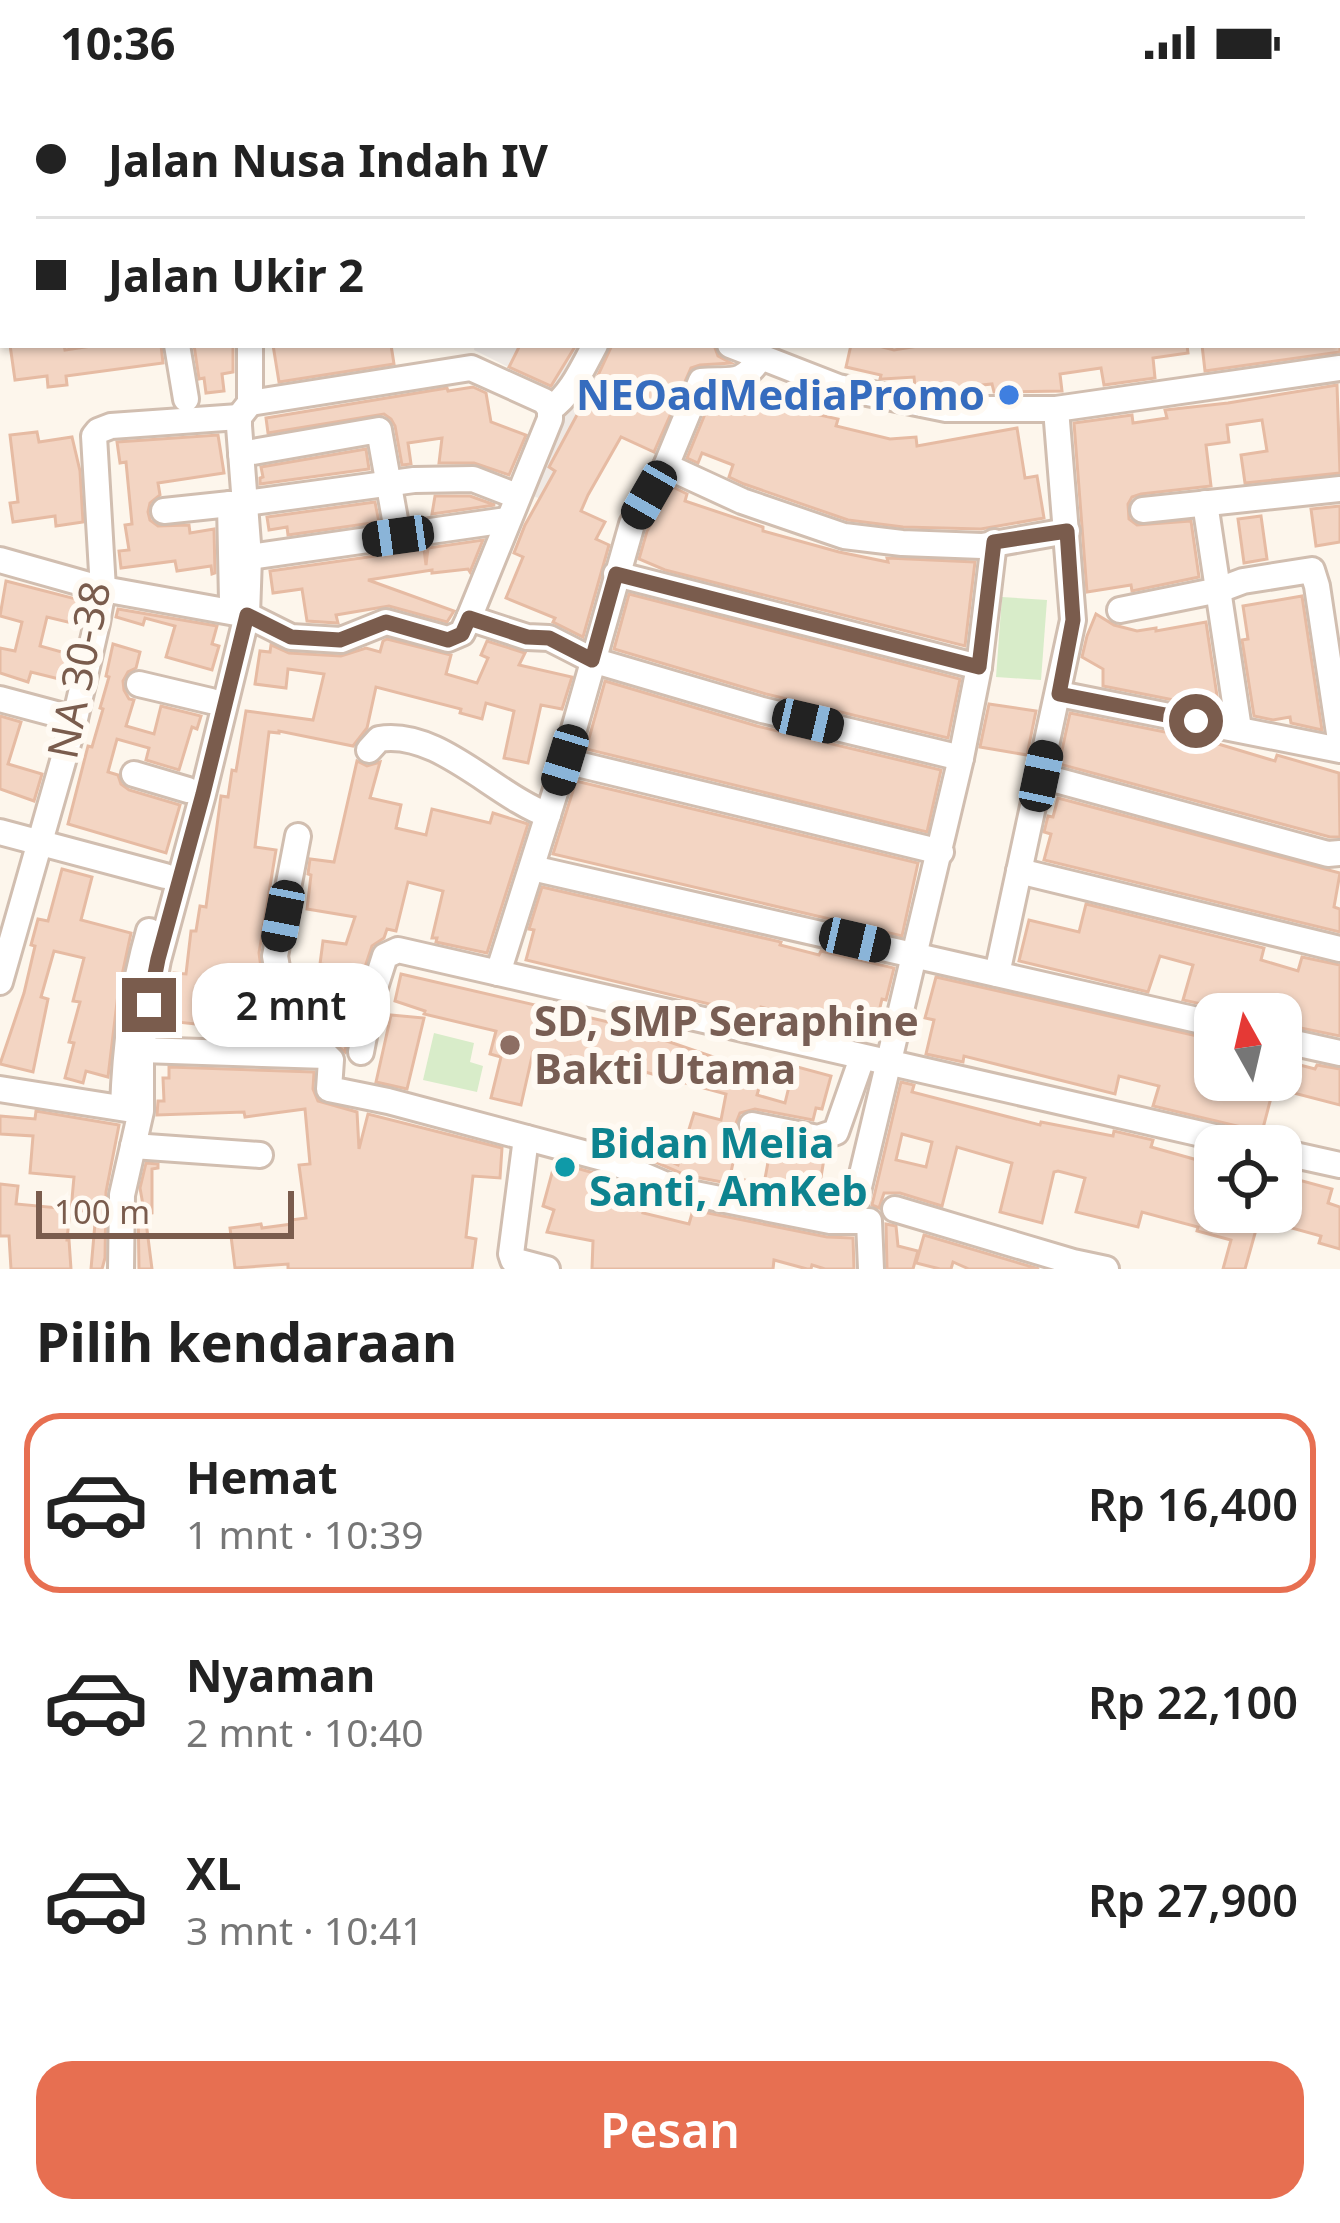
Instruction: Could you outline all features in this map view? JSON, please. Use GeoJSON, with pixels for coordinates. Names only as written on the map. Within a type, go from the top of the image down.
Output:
{"type":"FeatureCollection","features":[{"type":"Feature","properties":{"kind":"street"},"geometry":{"type":"LineString","coordinates":[[177,348],[185,399]]}},
{"type":"Feature","properties":{"kind":"street"},"geometry":{"type":"LineString","coordinates":[[121,1269],[122,1195],[133,1146],[125,1047],[139,967],[211,700],[240,614],[240,412],[250,348]]}},
{"type":"Feature","properties":{"kind":"street"},"geometry":{"type":"LineString","coordinates":[[550,409],[574,383],[593,348]]}},
{"type":"Feature","properties":{"kind":"street"},"geometry":{"type":"LineString","coordinates":[[738,348],[838,387],[946,409],[1056,409],[1340,368]]}},
{"type":"Feature","properties":{"kind":"street"},"geometry":{"type":"LineString","coordinates":[[498,973],[632,524],[666,466],[700,381],[730,382],[753,368],[760,357]]}},
{"type":"Feature","properties":{"kind":"street"},"geometry":{"type":"LineString","coordinates":[[0,560],[103,589],[240,614],[291,637],[340,640],[386,622],[448,640],[462,634],[550,419],[544,400],[471,368],[240,412]]}},
{"type":"Feature","properties":{"kind":"street"},"geometry":{"type":"LineString","coordinates":[[997,974],[1073,620],[1056,409]]}},
{"type":"Feature","properties":{"kind":"street"},"geometry":{"type":"LineString","coordinates":[[132,1110],[158,959],[203,794],[249,557],[238,504],[240,412]]}},
{"type":"Feature","properties":{"kind":"street","name":"NA 30-38"},"geometry":{"type":"LineString","coordinates":[[1,971],[75,718],[103,589],[94,436],[104,428],[240,412]]}},
{"type":"Feature","properties":{"kind":"street"},"geometry":{"type":"LineString","coordinates":[[241,454],[379,430],[398,536]]}},
{"type":"Feature","properties":{"kind":"street"},"geometry":{"type":"LineString","coordinates":[[666,466],[742,501],[844,536],[982,546],[1067,531]]}},
{"type":"Feature","properties":{"kind":"street"},"geometry":{"type":"LineString","coordinates":[[164,512],[414,480],[473,479],[512,508]]}},
{"type":"Feature","properties":{"kind":"street"},"geometry":{"type":"LineString","coordinates":[[1143,510],[1340,489]]}},
{"type":"Feature","properties":{"kind":"street"},"geometry":{"type":"LineString","coordinates":[[1204,503],[1239,729]]}},
{"type":"Feature","properties":{"kind":"street"},"geometry":{"type":"LineString","coordinates":[[249,557],[398,536],[512,508]]}},
{"type":"Feature","properties":{"kind":"street"},"geometry":{"type":"LineString","coordinates":[[752,1125],[829,1137],[875,1060],[915,954],[940,852],[979,667],[994,542]]}},
{"type":"Feature","properties":{"kind":"street"},"geometry":{"type":"LineString","coordinates":[[1120,610],[1312,570],[1329,585],[1340,740]]}},
{"type":"Feature","properties":{"kind":"street"},"geometry":{"type":"LineString","coordinates":[[616,574],[979,667]]}},
{"type":"Feature","properties":{"kind":"street"},"geometry":{"type":"LineString","coordinates":[[469,618],[527,637],[549,638],[592,660],[763,710],[961,758]]}},
{"type":"Feature","properties":{"kind":"street"},"geometry":{"type":"LineString","coordinates":[[139,684],[211,700]]}},
{"type":"Feature","properties":{"kind":"street"},"geometry":{"type":"LineString","coordinates":[[1059,694],[1340,750]]}},
{"type":"Feature","properties":{"kind":"street"},"geometry":{"type":"LineString","coordinates":[[0,699],[75,718]]}},
{"type":"Feature","properties":{"kind":"street"},"geometry":{"type":"LineString","coordinates":[[369,750],[379,739],[411,741],[466,764],[483,779],[548,814]]}},
{"type":"Feature","properties":{"kind":"street"},"geometry":{"type":"LineString","coordinates":[[565,760],[940,852]]}},
{"type":"Feature","properties":{"kind":"street"},"geometry":{"type":"LineString","coordinates":[[134,774],[188,790]]}},
{"type":"Feature","properties":{"kind":"street"},"geometry":{"type":"LineString","coordinates":[[1041,776],[1328,854],[1340,853]]}},
{"type":"Feature","properties":{"kind":"street"},"geometry":{"type":"LineString","coordinates":[[0,832],[165,876]]}},
{"type":"Feature","properties":{"kind":"street"},"geometry":{"type":"LineString","coordinates":[[298,836],[275,956],[279,979],[363,1003],[371,1000]]}},
{"type":"Feature","properties":{"kind":"street"},"geometry":{"type":"LineString","coordinates":[[532,868],[1194,1019]]}},
{"type":"Feature","properties":{"kind":"street"},"geometry":{"type":"LineString","coordinates":[[1019,872],[1340,949]]}},
{"type":"Feature","properties":{"kind":"street"},"geometry":{"type":"LineString","coordinates":[[361,1052],[385,956],[398,950],[1194,1132]]}},
{"type":"Feature","properties":{"kind":"street"},"geometry":{"type":"LineString","coordinates":[[277,1032],[292,984]]}},
{"type":"Feature","properties":{"kind":"street"},"geometry":{"type":"LineString","coordinates":[[1302,1045],[1340,1053]]}},
{"type":"Feature","properties":{"kind":"street"},"geometry":{"type":"LineString","coordinates":[[141,1050],[328,1056],[329,1089],[605,1159],[680,1191],[830,1221],[869,1221],[871,1269]]}},
{"type":"Feature","properties":{"kind":"street"},"geometry":{"type":"LineString","coordinates":[[856,1220],[875,1060]]}},
{"type":"Feature","properties":{"kind":"street"},"geometry":{"type":"LineString","coordinates":[[0,1089],[132,1110]]}},
{"type":"Feature","properties":{"kind":"street"},"geometry":{"type":"LineString","coordinates":[[526,1138],[511,1254],[512,1260],[547,1269]]}},
{"type":"Feature","properties":{"kind":"street"},"geometry":{"type":"LineString","coordinates":[[133,1146],[260,1155]]}},
{"type":"Feature","properties":{"kind":"street"},"geometry":{"type":"LineString","coordinates":[[1302,1157],[1340,1166]]}},
{"type":"Feature","properties":{"kind":"street"},"geometry":{"type":"LineString","coordinates":[[895,1209],[1106,1269]]}},
{"type":"Feature","properties":{"kind":"shaded area"},"geometry":{"type":"Polygon","coordinates":[[[652,348],[577,514],[526,493],[562,394],[474,350],[652,348]]]}},
{"type":"Feature","properties":{"kind":"green space"},"geometry":{"type":"Polygon","coordinates":[[[1002,597],[1047,600],[1041,680],[996,677],[1002,597]]]}},
{"type":"Feature","properties":{"kind":"green space"},"geometry":{"type":"Polygon","coordinates":[[[434,1033],[474,1043],[470,1062],[483,1066],[477,1092],[423,1080],[434,1033]]]}},
{"type":"Feature","properties":{"kind":"building"},"geometry":{"type":"Polygon","coordinates":[[[10,348],[161,348],[163,363],[66,376],[67,385],[48,387],[47,376],[15,380],[10,348]]]}},
{"type":"Feature","properties":{"kind":"building"},"geometry":{"type":"Polygon","coordinates":[[[194,348],[233,348],[233,372],[222,374],[224,391],[206,393],[204,378],[199,379],[194,348]]]}},
{"type":"Feature","properties":{"kind":"building"},"geometry":{"type":"Polygon","coordinates":[[[273,348],[391,348],[394,364],[279,382],[273,348]]]}},
{"type":"Feature","properties":{"kind":"building"},"geometry":{"type":"Polygon","coordinates":[[[518,348],[574,348],[551,386],[509,367],[518,348]]]}},
{"type":"Feature","properties":{"kind":"building"},"geometry":{"type":"Polygon","coordinates":[[[611,348],[715,348],[718,356],[731,363],[691,368],[654,452],[621,437],[588,495],[581,511],[605,522],[596,539],[609,545],[583,637],[553,622],[555,618],[506,598],[523,557],[514,553],[525,525],[555,471],[549,467],[611,348]]]}},
{"type":"Feature","properties":{"kind":"building"},"geometry":{"type":"Polygon","coordinates":[[[850,348],[1187,348],[1188,353],[1153,358],[1155,378],[1104,385],[1101,368],[1060,374],[1062,391],[994,392],[992,384],[944,392],[937,390],[936,383],[915,386],[914,377],[880,379],[881,375],[846,367],[850,348]]]}},
{"type":"Feature","properties":{"kind":"building"},"geometry":{"type":"Polygon","coordinates":[[[1202,348],[1340,348],[1340,352],[1205,371],[1202,348]]]}},
{"type":"Feature","properties":{"kind":"building"},"geometry":{"type":"Polygon","coordinates":[[[1337,385],[1340,473],[1245,483],[1241,455],[1267,451],[1262,420],[1227,425],[1229,442],[1206,445],[1211,486],[1141,494],[1128,504],[1129,519],[1137,525],[1191,521],[1199,577],[1132,591],[1131,585],[1087,592],[1074,423],[1132,415],[1133,423],[1167,418],[1165,410],[1337,385]]]}},
{"type":"Feature","properties":{"kind":"building"},"geometry":{"type":"Polygon","coordinates":[[[473,387],[486,393],[491,422],[526,435],[509,475],[474,463],[439,463],[442,438],[408,443],[411,464],[402,465],[395,426],[384,414],[268,433],[266,418],[473,387]]]}},
{"type":"Feature","properties":{"kind":"building"},"geometry":{"type":"Polygon","coordinates":[[[748,392],[838,419],[836,426],[890,439],[916,437],[917,446],[1017,428],[1025,478],[1037,476],[1044,518],[981,529],[848,520],[744,484],[729,477],[733,465],[702,453],[698,463],[687,458],[712,397],[748,392]]]}},
{"type":"Feature","properties":{"kind":"building"},"geometry":{"type":"Polygon","coordinates":[[[37,432],[39,442],[72,437],[83,522],[56,526],[55,516],[13,522],[10,503],[18,502],[10,435],[37,432]]]}},
{"type":"Feature","properties":{"kind":"building"},"geometry":{"type":"Polygon","coordinates":[[[218,435],[224,473],[158,483],[160,495],[148,512],[158,526],[189,525],[190,533],[214,529],[215,573],[211,566],[177,571],[175,561],[121,568],[119,551],[129,550],[125,525],[132,524],[126,462],[120,463],[117,442],[218,435]]]}},
{"type":"Feature","properties":{"kind":"building"},"geometry":{"type":"Polygon","coordinates":[[[366,449],[369,469],[260,484],[261,467],[366,449]]]}},
{"type":"Feature","properties":{"kind":"building"},"geometry":{"type":"Polygon","coordinates":[[[673,487],[687,494],[685,501],[763,527],[763,531],[839,552],[888,562],[887,558],[975,562],[965,646],[665,570],[639,559],[647,531],[673,487]]]}},
{"type":"Feature","properties":{"kind":"building"},"geometry":{"type":"Polygon","coordinates":[[[435,496],[470,496],[495,505],[432,514],[435,496]]]}},
{"type":"Feature","properties":{"kind":"building"},"geometry":{"type":"Polygon","coordinates":[[[375,502],[379,522],[288,535],[287,527],[269,530],[267,517],[375,502]]]}},
{"type":"Feature","properties":{"kind":"building"},"geometry":{"type":"Polygon","coordinates":[[[1340,506],[1340,542],[1316,546],[1311,509],[1340,506]]]}},
{"type":"Feature","properties":{"kind":"building"},"geometry":{"type":"Polygon","coordinates":[[[1261,516],[1267,559],[1244,563],[1238,519],[1261,516]]]}},
{"type":"Feature","properties":{"kind":"building"},"geometry":{"type":"Polygon","coordinates":[[[483,540],[470,572],[432,570],[368,580],[454,611],[447,622],[389,606],[336,615],[338,623],[307,621],[302,589],[273,593],[270,571],[424,549],[426,565],[428,548],[483,540]]]}},
{"type":"Feature","properties":{"kind":"building"},"geometry":{"type":"Polygon","coordinates":[[[6,581],[84,601],[80,625],[47,617],[40,646],[69,654],[63,680],[31,672],[28,682],[0,673],[0,648],[15,651],[22,622],[0,616],[6,581]]]}},
{"type":"Feature","properties":{"kind":"building"},"geometry":{"type":"Polygon","coordinates":[[[629,594],[960,679],[948,738],[766,694],[614,649],[629,594]]]}},
{"type":"Feature","properties":{"kind":"building"},"geometry":{"type":"Polygon","coordinates":[[[1302,596],[1322,730],[1291,723],[1290,717],[1254,716],[1242,640],[1248,639],[1243,606],[1302,596]]]}},
{"type":"Feature","properties":{"kind":"building"},"geometry":{"type":"Polygon","coordinates":[[[118,609],[217,626],[212,644],[219,646],[212,670],[166,657],[175,626],[145,618],[143,625],[116,617],[118,609]]]}},
{"type":"Feature","properties":{"kind":"building"},"geometry":{"type":"Polygon","coordinates":[[[1096,614],[1137,631],[1206,622],[1219,709],[1103,686],[1103,669],[1082,657],[1096,614]]]}},
{"type":"Feature","properties":{"kind":"building"},"geometry":{"type":"Polygon","coordinates":[[[387,639],[451,655],[446,674],[477,683],[488,658],[481,655],[487,641],[525,653],[519,665],[572,677],[562,709],[541,705],[528,763],[504,758],[514,711],[486,703],[482,719],[376,687],[367,728],[353,746],[269,732],[255,847],[276,850],[259,953],[269,992],[261,1031],[243,1029],[244,1037],[213,1036],[214,1026],[168,1021],[174,973],[186,974],[191,931],[196,931],[200,906],[206,907],[221,796],[228,797],[232,770],[236,771],[246,711],[313,720],[324,674],[288,669],[286,688],[255,684],[260,651],[270,652],[271,645],[289,653],[341,656],[366,648],[380,652],[387,639]]]}},
{"type":"Feature","properties":{"kind":"building"},"geometry":{"type":"Polygon","coordinates":[[[113,644],[140,652],[136,668],[123,681],[129,699],[134,700],[126,726],[154,734],[161,706],[201,716],[197,729],[192,727],[179,770],[146,760],[149,748],[117,739],[108,772],[118,775],[129,790],[180,805],[166,853],[68,824],[103,709],[113,644]]]}},
{"type":"Feature","properties":{"kind":"building"},"geometry":{"type":"Polygon","coordinates":[[[605,681],[757,726],[941,770],[927,832],[586,749],[605,681]]]}},
{"type":"Feature","properties":{"kind":"building"},"geometry":{"type":"Polygon","coordinates":[[[989,704],[1036,711],[1027,755],[980,747],[989,704]]]}},
{"type":"Feature","properties":{"kind":"building"},"geometry":{"type":"Polygon","coordinates":[[[1070,713],[1205,740],[1275,761],[1277,755],[1339,773],[1340,837],[1059,764],[1070,713]]]}},
{"type":"Feature","properties":{"kind":"building"},"geometry":{"type":"Polygon","coordinates":[[[0,716],[21,722],[8,764],[42,774],[34,801],[0,789],[0,716]]]}},
{"type":"Feature","properties":{"kind":"building"},"geometry":{"type":"Polygon","coordinates":[[[357,761],[367,766],[380,762],[370,798],[401,805],[396,828],[426,835],[432,809],[490,823],[493,813],[528,824],[487,953],[436,942],[432,938],[443,891],[408,882],[396,931],[387,929],[384,938],[372,946],[359,985],[335,978],[338,966],[320,964],[323,941],[346,944],[355,917],[307,909],[310,859],[334,862],[357,761]]]}},
{"type":"Feature","properties":{"kind":"building"},"geometry":{"type":"Polygon","coordinates":[[[576,781],[918,863],[902,936],[553,854],[576,781]]]}},
{"type":"Feature","properties":{"kind":"building"},"geometry":{"type":"Polygon","coordinates":[[[1058,798],[1340,873],[1334,907],[1340,909],[1340,932],[1044,860],[1051,834],[1044,832],[1058,798]]]}},
{"type":"Feature","properties":{"kind":"building"},"geometry":{"type":"Polygon","coordinates":[[[62,869],[92,877],[81,920],[131,933],[108,1077],[86,1071],[83,1083],[65,1078],[80,1002],[73,1001],[84,958],[54,951],[41,997],[48,999],[33,1072],[0,1064],[24,993],[38,919],[48,921],[62,869]]]}},
{"type":"Feature","properties":{"kind":"building"},"geometry":{"type":"Polygon","coordinates":[[[542,887],[819,955],[821,951],[894,968],[873,1037],[761,1007],[759,1016],[526,960],[534,930],[529,929],[542,887]]]}},
{"type":"Feature","properties":{"kind":"building"},"geometry":{"type":"Polygon","coordinates":[[[1086,904],[1264,948],[1261,960],[1298,971],[1302,957],[1340,965],[1340,1036],[1302,1028],[1302,993],[1194,993],[1194,1002],[1183,1000],[1193,965],[1160,956],[1148,992],[1019,961],[1029,920],[1079,932],[1086,904]]]}},
{"type":"Feature","properties":{"kind":"building"},"geometry":{"type":"Polygon","coordinates":[[[401,974],[656,1033],[655,1037],[763,1074],[757,1095],[785,1103],[794,1066],[831,1076],[822,1109],[816,1108],[813,1120],[755,1109],[740,1113],[730,1177],[764,1184],[771,1146],[825,1153],[818,1195],[839,1198],[838,1204],[685,1175],[655,1162],[658,1156],[678,1165],[694,1113],[721,1120],[726,1094],[645,1072],[533,1052],[521,1105],[491,1098],[501,1057],[490,1054],[496,1031],[424,1014],[395,1001],[401,974]]]}},
{"type":"Feature","properties":{"kind":"building"},"geometry":{"type":"Polygon","coordinates":[[[936,977],[1194,1035],[1194,1101],[1270,1101],[1264,1125],[1233,1125],[1153,1106],[1159,1086],[1119,1076],[1115,1094],[964,1056],[963,1062],[926,1054],[934,1020],[925,1018],[936,977]]]}},
{"type":"Feature","properties":{"kind":"building"},"geometry":{"type":"Polygon","coordinates":[[[303,1003],[351,1017],[345,1052],[329,1040],[292,1038],[298,1032],[303,1003]]]}},
{"type":"Feature","properties":{"kind":"building"},"geometry":{"type":"Polygon","coordinates":[[[391,1015],[424,1018],[407,1089],[376,1082],[391,1015]]]}},
{"type":"Feature","properties":{"kind":"building"},"geometry":{"type":"Polygon","coordinates":[[[1302,1066],[1340,1069],[1340,1105],[1302,1095],[1302,1066]]]}},
{"type":"Feature","properties":{"kind":"building"},"geometry":{"type":"Polygon","coordinates":[[[169,1067],[314,1072],[318,1101],[357,1112],[359,1149],[368,1114],[502,1148],[500,1178],[473,1176],[466,1237],[476,1239],[472,1269],[288,1269],[288,1264],[235,1268],[230,1228],[261,1224],[262,1228],[306,1218],[299,1165],[310,1164],[305,1109],[245,1117],[244,1112],[157,1115],[169,1067]]]}},
{"type":"Feature","properties":{"kind":"building"},"geometry":{"type":"Polygon","coordinates":[[[901,1082],[914,1085],[912,1092],[1040,1125],[1113,1136],[1114,1131],[1153,1140],[1151,1147],[1194,1159],[1194,1226],[1142,1212],[1138,1227],[1076,1212],[1085,1178],[1058,1171],[1042,1223],[1000,1212],[1012,1163],[957,1147],[942,1206],[884,1193],[879,1208],[872,1205],[901,1082]],[[902,1134],[896,1160],[926,1167],[932,1142],[902,1134]]]}},
{"type":"Feature","properties":{"kind":"building"},"geometry":{"type":"Polygon","coordinates":[[[36,1111],[119,1125],[106,1192],[102,1269],[91,1269],[96,1212],[71,1210],[74,1177],[30,1173],[33,1136],[0,1134],[0,1116],[35,1119],[36,1111]]]}},
{"type":"Feature","properties":{"kind":"building"},"geometry":{"type":"Polygon","coordinates":[[[555,1162],[649,1195],[643,1213],[689,1224],[693,1210],[853,1238],[854,1269],[812,1265],[807,1269],[774,1260],[773,1269],[592,1269],[593,1241],[547,1232],[554,1210],[543,1206],[555,1162]]]}},
{"type":"Feature","properties":{"kind":"building"},"geometry":{"type":"Polygon","coordinates":[[[146,1163],[158,1164],[152,1169],[152,1213],[145,1214],[152,1269],[139,1269],[138,1205],[143,1205],[140,1188],[146,1163]]]}},
{"type":"Feature","properties":{"kind":"building"},"geometry":{"type":"Polygon","coordinates":[[[1302,1181],[1332,1189],[1328,1203],[1340,1207],[1340,1249],[1319,1243],[1321,1236],[1302,1231],[1302,1181]]]}},
{"type":"Feature","properties":{"kind":"building"},"geometry":{"type":"Polygon","coordinates":[[[0,1184],[18,1186],[16,1204],[70,1209],[71,1269],[11,1269],[9,1236],[0,1236],[0,1184]]]}},
{"type":"Feature","properties":{"kind":"building"},"geometry":{"type":"Polygon","coordinates":[[[886,1224],[896,1226],[898,1246],[918,1251],[913,1269],[887,1269],[886,1224]]]}},
{"type":"Feature","properties":{"kind":"building"},"geometry":{"type":"Polygon","coordinates":[[[1205,1233],[1255,1233],[1245,1269],[1223,1269],[1231,1240],[1205,1233]]]}},
{"type":"Feature","properties":{"kind":"building"},"geometry":{"type":"Polygon","coordinates":[[[924,1235],[1039,1269],[969,1269],[953,1262],[951,1269],[940,1269],[916,1263],[924,1235]]]}},
{"type":"Feature","properties":{"kind":"place","name":"NEOadMediaPromo"},"geometry":{"type":"Point","coordinates":[1009,395]}},
{"type":"Feature","properties":{"kind":"place","name":"SD, SMP Seraphine Bakti Utama"},"geometry":{"type":"Point","coordinates":[510,1045]}},
{"type":"Feature","properties":{"kind":"place","name":"Bidan Melia Santi, AmKeb"},"geometry":{"type":"Point","coordinates":[565,1167]}},
{"type":"Feature","properties":{"kind":"route"},"geometry":{"type":"LineString","coordinates":[[149,1005],[247,615],[291,637],[340,640],[386,622],[448,640],[462,634],[469,618],[527,637],[549,638],[592,660],[616,574],[979,667],[994,542],[1067,531],[1073,620],[1059,694],[1196,721]]}}]}
